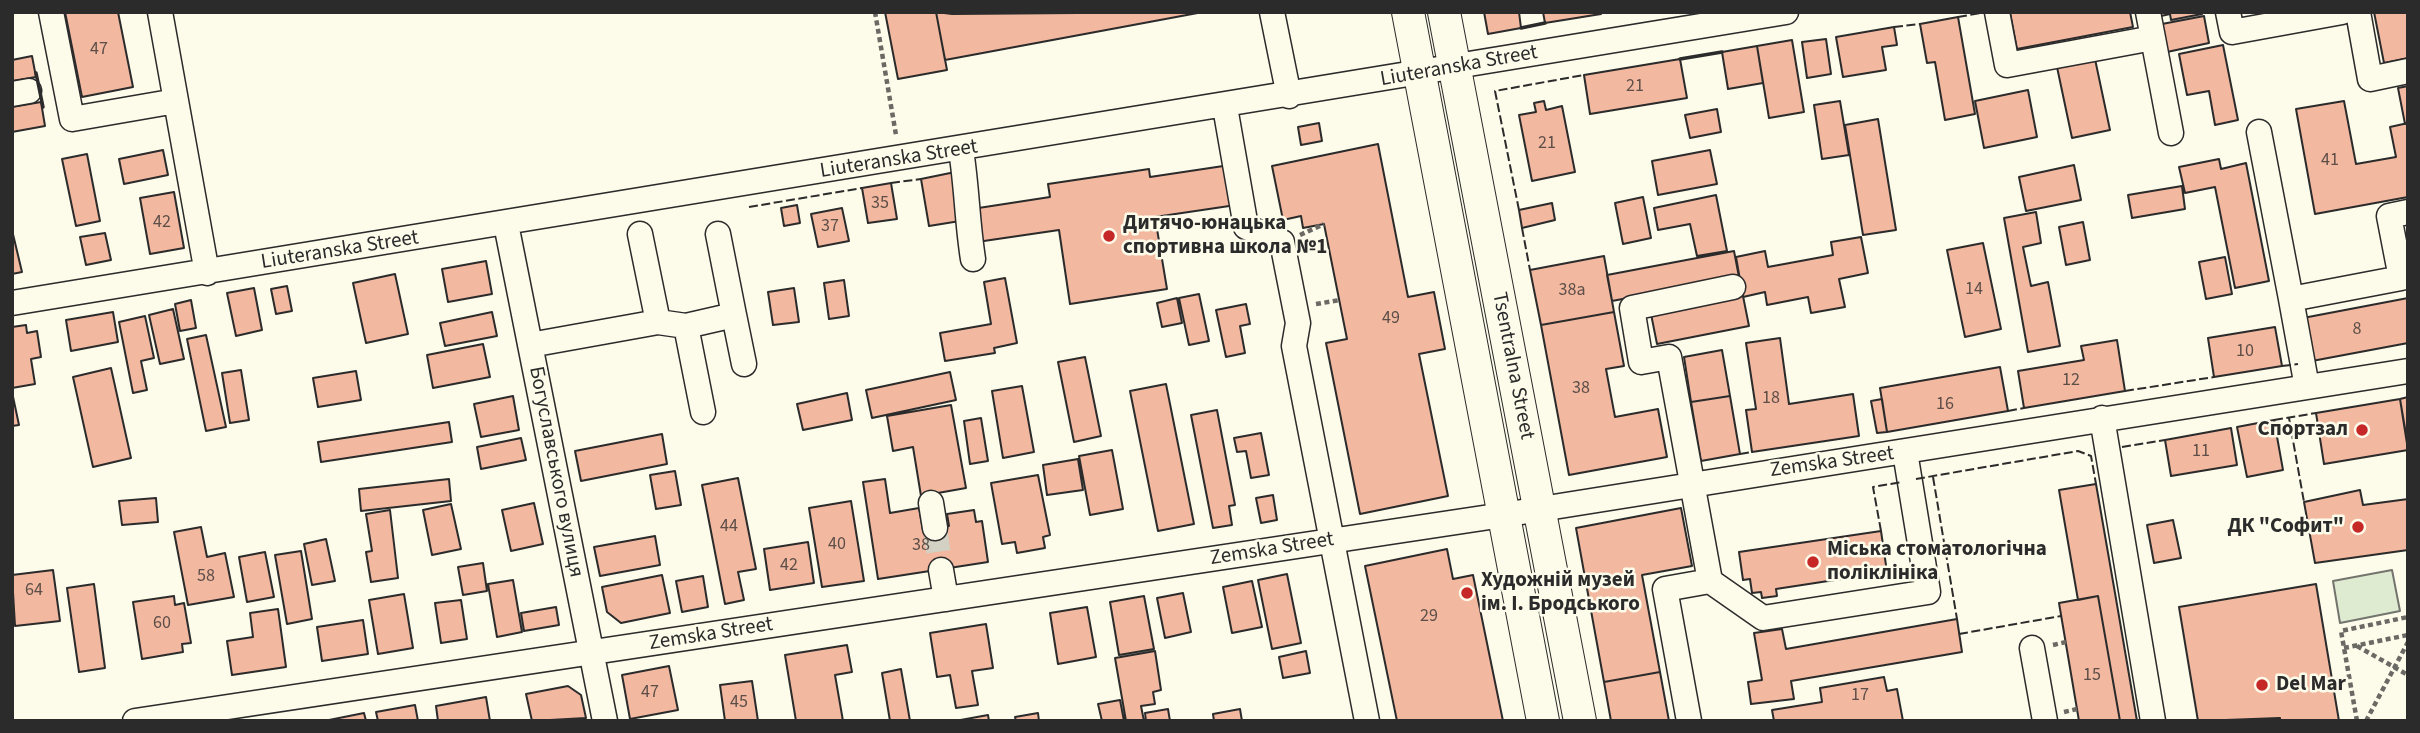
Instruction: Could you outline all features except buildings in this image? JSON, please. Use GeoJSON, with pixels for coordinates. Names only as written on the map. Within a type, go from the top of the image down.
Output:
{"type":"FeatureCollection","features":[{"type":"Feature","properties":{"kind":"main road","name":"Tsentralna Street"},"geometry":{"type":"LineString","coordinates":[[1408,12],[1543,721]]}},
{"type":"Feature","properties":{"kind":"main road","name":"Tsentralna Street"},"geometry":{"type":"LineString","coordinates":[[1444,12],[1580,721]]}},
{"type":"Feature","properties":{"kind":"street"},"geometry":{"type":"LineString","coordinates":[[51,12],[72,119],[176,101]]}},
{"type":"Feature","properties":{"kind":"street"},"geometry":{"type":"LineString","coordinates":[[160,12],[207,273]]}},
{"type":"Feature","properties":{"kind":"street"},"geometry":{"type":"LineString","coordinates":[[1272,12],[1289,96]]}},
{"type":"Feature","properties":{"kind":"street","name":"Liuteranska Street"},"geometry":{"type":"LineString","coordinates":[[12,303],[1225,107],[1786,12]]}},
{"type":"Feature","properties":{"kind":"street"},"geometry":{"type":"LineString","coordinates":[[1997,12],[2007,65],[2152,38]]}},
{"type":"Feature","properties":{"kind":"street"},"geometry":{"type":"LineString","coordinates":[[2147,12],[2171,133]]}},
{"type":"Feature","properties":{"kind":"street"},"geometry":{"type":"LineString","coordinates":[[2228,12],[2232,32],[2342,12]]}},
{"type":"Feature","properties":{"kind":"street"},"geometry":{"type":"LineString","coordinates":[[2358,12],[2370,79],[2408,71]]}},
{"type":"Feature","properties":{"kind":"street"},"geometry":{"type":"LineString","coordinates":[[1225,107],[1246,227],[1282,242],[1298,323],[1294,346],[1367,721]]}},
{"type":"Feature","properties":{"kind":"street"},"geometry":{"type":"LineString","coordinates":[[2259,132],[2307,387]]}},
{"type":"Feature","properties":{"kind":"street"},"geometry":{"type":"LineString","coordinates":[[961,150],[969,203],[965,212],[973,259]]}},
{"type":"Feature","properties":{"kind":"street"},"geometry":{"type":"LineString","coordinates":[[2291,299],[2401,278],[2389,216],[2408,212]]}},
{"type":"Feature","properties":{"kind":"street","name":"Богуславського вулиця"},"geometry":{"type":"LineString","coordinates":[[506,224],[605,721]]}},
{"type":"Feature","properties":{"kind":"street"},"geometry":{"type":"LineString","coordinates":[[639,234],[658,322]]}},
{"type":"Feature","properties":{"kind":"street"},"geometry":{"type":"LineString","coordinates":[[718,234],[744,365]]}},
{"type":"Feature","properties":{"kind":"street"},"geometry":{"type":"LineString","coordinates":[[1733,288],[1632,309],[1641,362],[1669,357],[1710,581],[1763,618],[1928,592],[1905,452]]}},
{"type":"Feature","properties":{"kind":"street"},"geometry":{"type":"LineString","coordinates":[[530,345],[658,322],[686,326],[734,316]]}},
{"type":"Feature","properties":{"kind":"street"},"geometry":{"type":"LineString","coordinates":[[686,326],[704,412]]}},
{"type":"Feature","properties":{"kind":"street","name":"Zemska Street"},"geometry":{"type":"LineString","coordinates":[[135,721],[1503,515],[2102,418],[2408,372]]}},
{"type":"Feature","properties":{"kind":"street"},"geometry":{"type":"LineString","coordinates":[[2102,418],[2153,721]]}},
{"type":"Feature","properties":{"kind":"street"},"geometry":{"type":"LineString","coordinates":[[931,503],[935,528]]}},
{"type":"Feature","properties":{"kind":"street"},"geometry":{"type":"LineString","coordinates":[[941,569],[946,599]]}},
{"type":"Feature","properties":{"kind":"street"},"geometry":{"type":"LineString","coordinates":[[1689,721],[1665,589],[1710,581]]}},
{"type":"Feature","properties":{"kind":"street"},"geometry":{"type":"LineString","coordinates":[[2032,648],[2045,721]]}},
{"type":"Feature","properties":{"kind":"path"},"geometry":{"type":"LineString","coordinates":[[875,12],[900,160]]}},
{"type":"Feature","properties":{"kind":"path"},"geometry":{"type":"LineString","coordinates":[[2357,721],[2341,631],[2408,617]]}},
{"type":"Feature","properties":{"kind":"path"},"geometry":{"type":"LineString","coordinates":[[2344,648],[2408,635]]}},
{"type":"Feature","properties":{"kind":"path"},"geometry":{"type":"LineString","coordinates":[[2366,721],[2408,642]]}},
{"type":"Feature","properties":{"kind":"path"},"geometry":{"type":"LineString","coordinates":[[2356,645],[2408,675]]}},
{"type":"Feature","properties":{"kind":"green space"},"geometry":{"type":"Polygon","coordinates":[[[2392,570],[2400,611],[2340,623],[2333,581],[2392,570]]]}},
{"type":"Feature","properties":{"kind":"tunnel"},"geometry":{"type":"LineString","coordinates":[[935,528],[941,570]]}},
{"type":"Feature","properties":{"kind":"fence"},"geometry":{"type":"LineString","coordinates":[[1958,17],[1986,12]]}},
{"type":"Feature","properties":{"kind":"fence"},"geometry":{"type":"LineString","coordinates":[[1894,27],[1920,24]]}},
{"type":"Feature","properties":{"kind":"fence"},"geometry":{"type":"LineString","coordinates":[[1519,210],[1495,91],[1584,75]]}},
{"type":"Feature","properties":{"kind":"fence"},"geometry":{"type":"LineString","coordinates":[[891,183],[921,179]]}},
{"type":"Feature","properties":{"kind":"fence"},"geometry":{"type":"LineString","coordinates":[[749,207],[862,188]]}},
{"type":"Feature","properties":{"kind":"fence"},"geometry":{"type":"LineString","coordinates":[[1522,228],[1530,270]]}},
{"type":"Feature","properties":{"kind":"fence"},"geometry":{"type":"LineString","coordinates":[[2282,366],[2298,364]]}},
{"type":"Feature","properties":{"kind":"fence"},"geometry":{"type":"LineString","coordinates":[[2125,391],[2214,377]]}},
{"type":"Feature","properties":{"kind":"fence"},"geometry":{"type":"LineString","coordinates":[[2008,411],[2024,408]]}},
{"type":"Feature","properties":{"kind":"fence"},"geometry":{"type":"LineString","coordinates":[[2274,420],[2316,413]]}},
{"type":"Feature","properties":{"kind":"fence"},"geometry":{"type":"LineString","coordinates":[[2289,418],[2304,502]]}},
{"type":"Feature","properties":{"kind":"fence"},"geometry":{"type":"LineString","coordinates":[[2122,447],[2165,440]]}},
{"type":"Feature","properties":{"kind":"fence"},"geometry":{"type":"LineString","coordinates":[[1916,479],[2078,451],[2091,456],[2096,484]]}},
{"type":"Feature","properties":{"kind":"fence"},"geometry":{"type":"LineString","coordinates":[[1740,454],[1752,452]]}},
{"type":"Feature","properties":{"kind":"fence"},"geometry":{"type":"LineString","coordinates":[[1933,477],[1957,619]]}},
{"type":"Feature","properties":{"kind":"fence"},"geometry":{"type":"LineString","coordinates":[[1881,531],[1873,487],[1902,482]]}},
{"type":"Feature","properties":{"kind":"fence"},"geometry":{"type":"LineString","coordinates":[[1959,634],[2061,616]]}},
{"type":"Feature","properties":{"kind":"wall"},"geometry":{"type":"LineString","coordinates":[[1521,28],[1545,23]]}},
{"type":"Feature","properties":{"kind":"wall"},"geometry":{"type":"LineString","coordinates":[[1680,59],[1722,52]]}},
{"type":"Feature","properties":{"kind":"wall"},"geometry":{"type":"LineString","coordinates":[[36,73],[43,107]]}},
{"type":"Feature","properties":{"kind":"place","name":"Дитячо-юнацька спортивна школа №1"},"geometry":{"type":"Point","coordinates":[1109,236]}},
{"type":"Feature","properties":{"kind":"place","name":"Спортзал"},"geometry":{"type":"Point","coordinates":[2362,430]}},
{"type":"Feature","properties":{"kind":"place","name":"ДК \"Софит\""},"geometry":{"type":"Point","coordinates":[2358,527]}},
{"type":"Feature","properties":{"kind":"place","name":"Міська стоматологічна поліклініка"},"geometry":{"type":"Point","coordinates":[1813,562]}},
{"type":"Feature","properties":{"kind":"place","name":"Художній музей ім. І. Бродського"},"geometry":{"type":"Point","coordinates":[1467,593]}},
{"type":"Feature","properties":{"kind":"place","name":"Del Mar"},"geometry":{"type":"Point","coordinates":[2262,685]}}]}
